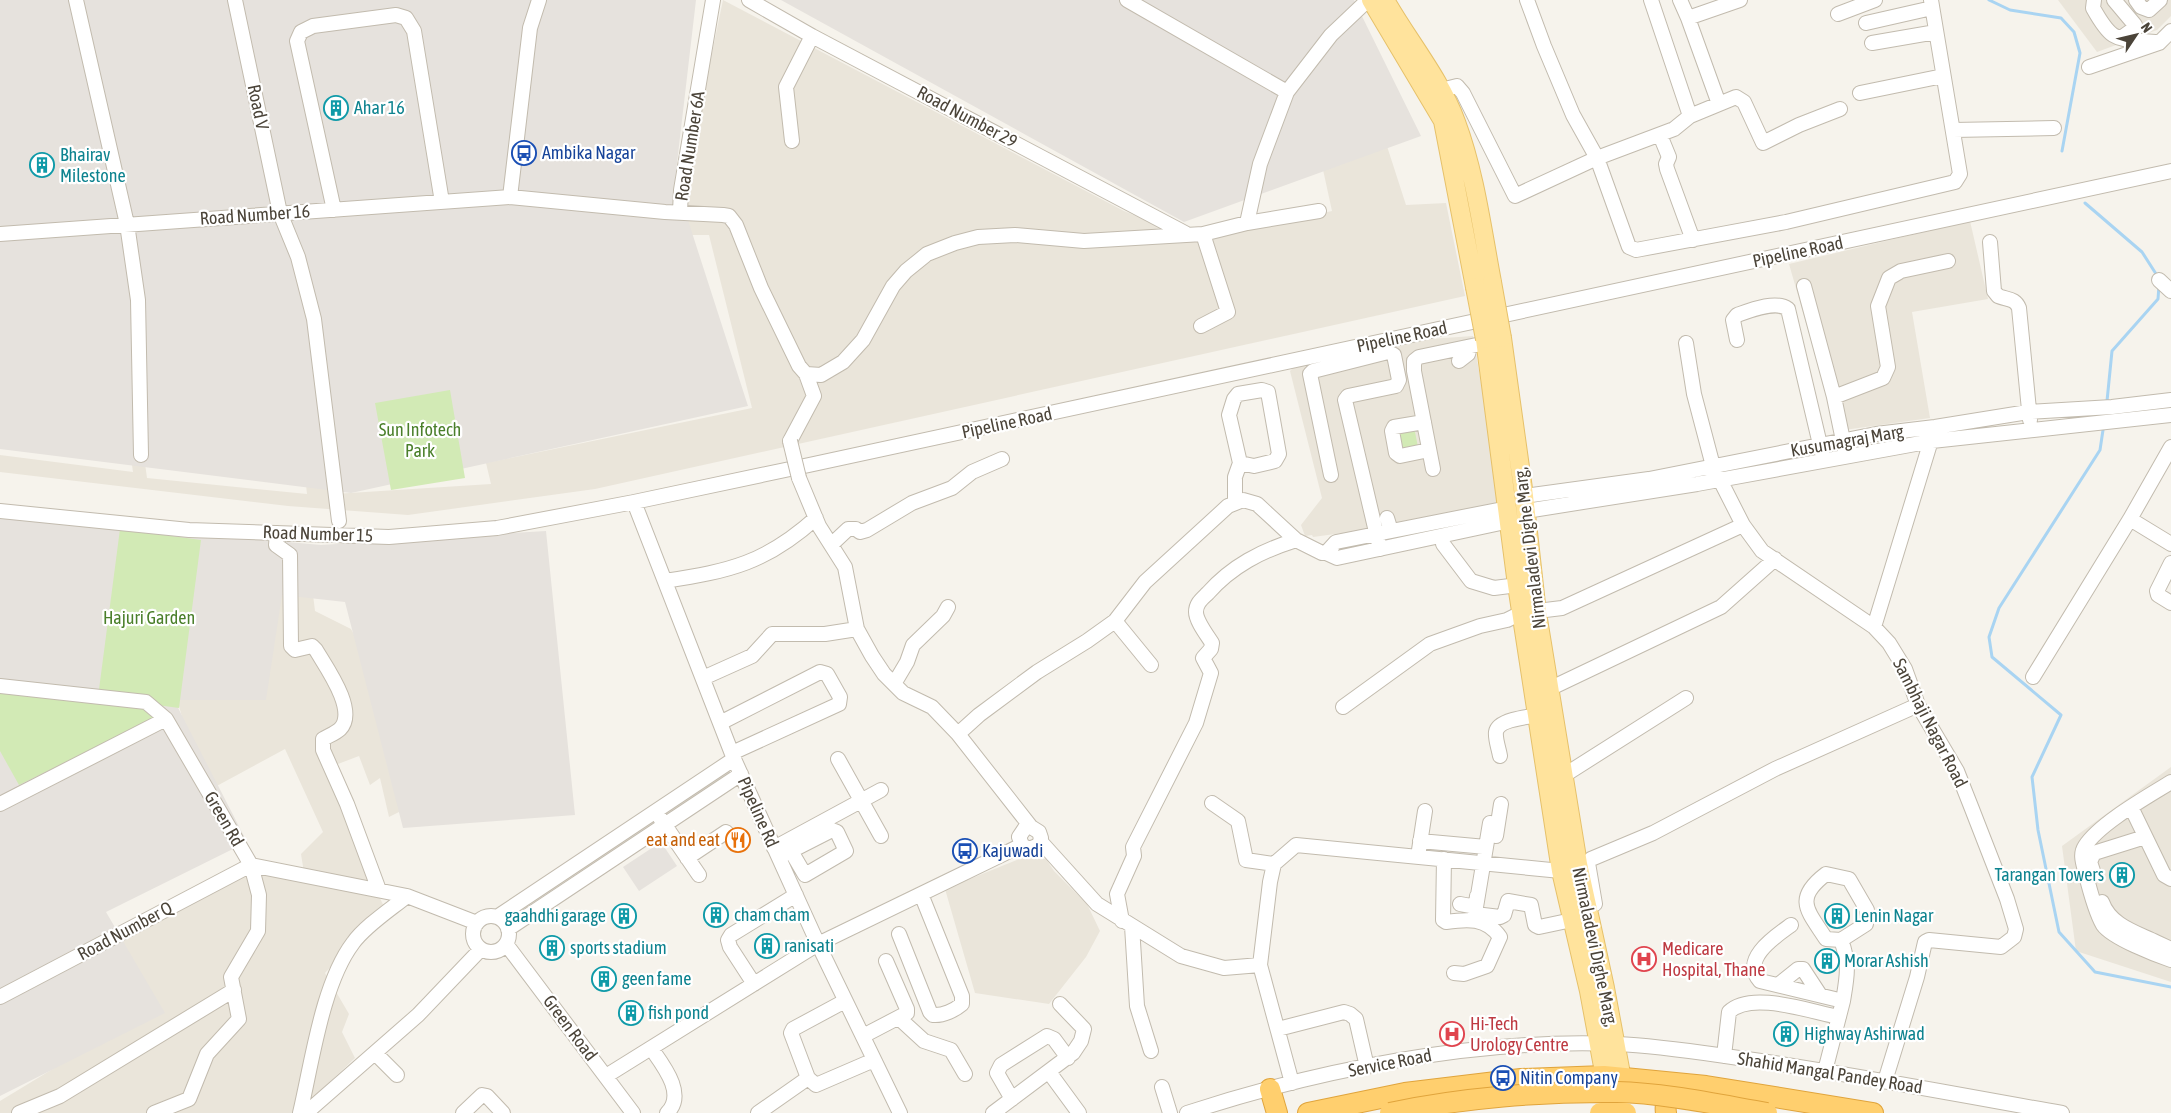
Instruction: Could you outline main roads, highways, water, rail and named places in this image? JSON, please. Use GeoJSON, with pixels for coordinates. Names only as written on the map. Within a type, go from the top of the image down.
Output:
{"type":"FeatureCollection","features":[{"type":"Feature","properties":{"kind":"highway"},"geometry":{"type":"LineString","coordinates":[[1308,1113],[1405,1093],[1521,1079],[1613,1076],[1684,1083],[1873,1113]]}},
{"type":"Feature","properties":{"kind":"highway"},"geometry":{"type":"LineString","coordinates":[[1666,1113],[1665,1104],[1670,1094],[1684,1083]]}},
{"type":"Feature","properties":{"kind":"highway"},"geometry":{"type":"LineString","coordinates":[[1270,1089],[1277,1113]]}},
{"type":"Feature","properties":{"kind":"highway"},"geometry":{"type":"LineString","coordinates":[[1390,1113],[1523,1096],[1618,1092],[1705,1102],[1767,1113]]}},
{"type":"Feature","properties":{"kind":"highway"},"geometry":{"type":"LineString","coordinates":[[1600,1113],[1627,1113]]}},
{"type":"Feature","properties":{"kind":"main road","name":"Nirmaladevi Dighe Marg,"},"geometry":{"type":"LineString","coordinates":[[1370,0],[1443,122],[1473,228],[1492,282],[1486,342]]}},
{"type":"Feature","properties":{"kind":"main road","name":"Nirmaladevi Dighe Marg,"},"geometry":{"type":"LineString","coordinates":[[1385,0],[1441,90],[1456,121],[1472,177],[1474,287],[1486,342],[1509,514],[1525,585],[1545,714],[1561,871],[1589,991],[1598,1045],[1613,1076],[1627,1113]]}},
{"type":"Feature","properties":{"kind":"main road","name":"Nirmaladevi Dighe Marg,"},"geometry":{"type":"LineString","coordinates":[[1486,342],[1506,359],[1525,504],[1525,585]]}},
{"type":"Feature","properties":{"kind":"main road"},"geometry":{"type":"LineString","coordinates":[[1488,363],[1506,359]]}},
{"type":"Feature","properties":{"kind":"main road","name":"Nirmaladevi Dighe Marg,"},"geometry":{"type":"LineString","coordinates":[[1529,613],[1549,689],[1545,714],[1563,776],[1578,864],[1615,1044],[1611,1113]]}},
{"type":"Feature","properties":{"kind":"waterway"},"geometry":{"type":"LineString","coordinates":[[1989,0],[2010,10],[2061,18],[2074,32],[2080,53],[2062,151]]}},
{"type":"Feature","properties":{"kind":"waterway"},"geometry":{"type":"LineString","coordinates":[[2085,203],[2142,252],[2158,277]]}},
{"type":"Feature","properties":{"kind":"waterway"},"geometry":{"type":"LineString","coordinates":[[2107,401],[2112,351],[2158,299],[2159,285]]}},
{"type":"Feature","properties":{"kind":"waterway"},"geometry":{"type":"LineString","coordinates":[[2103,430],[2100,450],[1999,608],[1989,637],[1992,657],[2061,715],[2032,777],[2038,830],[2059,932],[2095,972],[2171,987]]}},
{"type":"Feature","properties":{"kind":"place","name":"Ahar 16"},"geometry":{"type":"Point","coordinates":[336,108]}},
{"type":"Feature","properties":{"kind":"place","name":"Ambika Nagar"},"geometry":{"type":"Point","coordinates":[524,153]}},
{"type":"Feature","properties":{"kind":"place","name":"Bhairav Milestone"},"geometry":{"type":"Point","coordinates":[42,165]}},
{"type":"Feature","properties":{"kind":"place","name":"eat and eat"},"geometry":{"type":"Point","coordinates":[738,840]}},
{"type":"Feature","properties":{"kind":"place","name":"Kajuwadi"},"geometry":{"type":"Point","coordinates":[965,851]}},
{"type":"Feature","properties":{"kind":"place","name":"Tarangan Towers"},"geometry":{"type":"Point","coordinates":[2122,875]}},
{"type":"Feature","properties":{"kind":"place","name":"cham cham"},"geometry":{"type":"Point","coordinates":[716,915]}},
{"type":"Feature","properties":{"kind":"place","name":"gaahdhi garage"},"geometry":{"type":"Point","coordinates":[624,916]}},
{"type":"Feature","properties":{"kind":"place","name":"Lenin Nagar"},"geometry":{"type":"Point","coordinates":[1837,916]}},
{"type":"Feature","properties":{"kind":"place","name":"ranisati"},"geometry":{"type":"Point","coordinates":[767,946]}},
{"type":"Feature","properties":{"kind":"place","name":"sports stadium"},"geometry":{"type":"Point","coordinates":[552,948]}},
{"type":"Feature","properties":{"kind":"place","name":"Medicare Hospital, Thane"},"geometry":{"type":"Point","coordinates":[1644,959]}},
{"type":"Feature","properties":{"kind":"place","name":"Morar Ashish"},"geometry":{"type":"Point","coordinates":[1827,961]}},
{"type":"Feature","properties":{"kind":"place","name":"geen fame"},"geometry":{"type":"Point","coordinates":[604,979]}},
{"type":"Feature","properties":{"kind":"place","name":"fish pond"},"geometry":{"type":"Point","coordinates":[631,1013]}},
{"type":"Feature","properties":{"kind":"place","name":"Hi-Tech Urology Centre"},"geometry":{"type":"Point","coordinates":[1452,1034]}},
{"type":"Feature","properties":{"kind":"place","name":"Highway Ashirwad"},"geometry":{"type":"Point","coordinates":[1786,1034]}},
{"type":"Feature","properties":{"kind":"place","name":"Nitin Company"},"geometry":{"type":"Point","coordinates":[1503,1078]}},
{"type":"Feature","properties":{"kind":"park label","name":"Sun Infotech Park"},"geometry":{"type":"Point","coordinates":[420,440]}},
{"type":"Feature","properties":{"kind":"park label","name":"Hajuri Garden"},"geometry":{"type":"Point","coordinates":[149,618]}}]}
